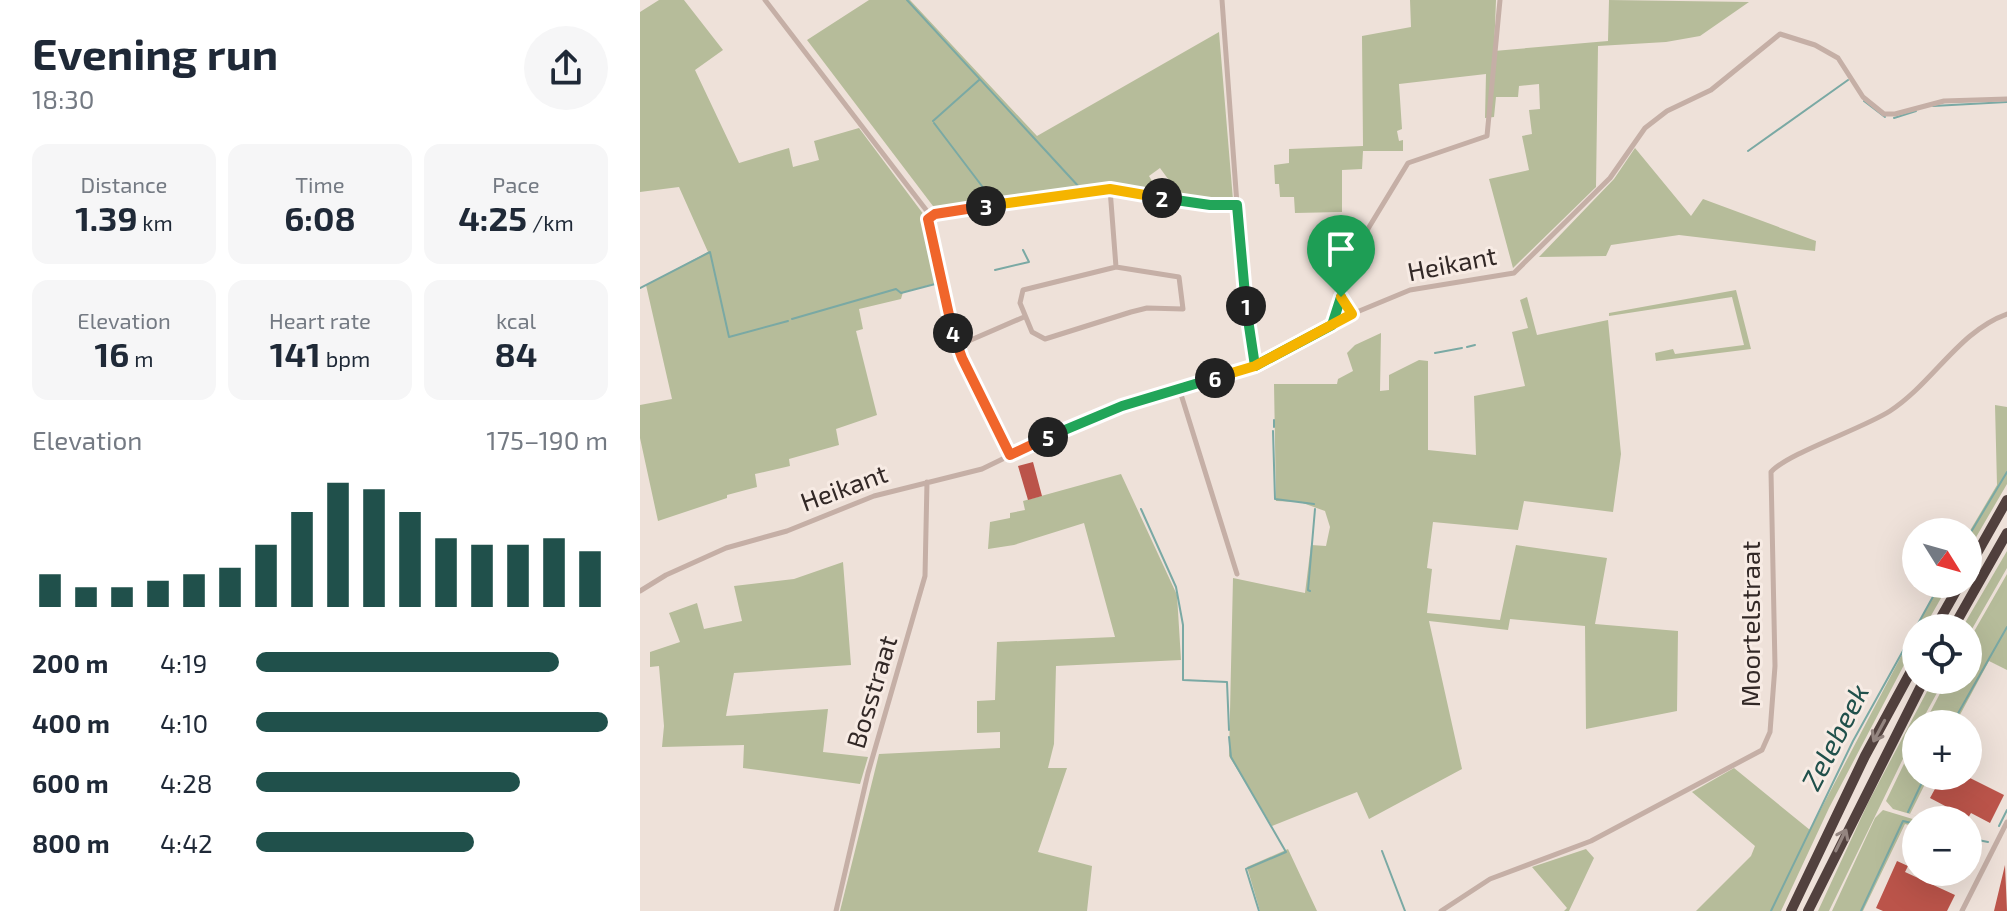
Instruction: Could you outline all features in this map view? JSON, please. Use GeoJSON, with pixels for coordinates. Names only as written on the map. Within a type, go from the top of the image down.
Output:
{"type":"FeatureCollection","features":[{"type":"Feature","properties":{"kind":"highway"},"geometry":{"type":"LineString","coordinates":[[1982,544],[2007,500]]}},
{"type":"Feature","properties":{"kind":"highway"},"geometry":{"type":"LineString","coordinates":[[1961,614],[2007,533]]}},
{"type":"Feature","properties":{"kind":"highway"},"geometry":{"type":"LineString","coordinates":[[1791,911],[1865,756],[1902,688]]}},
{"type":"Feature","properties":{"kind":"highway"},"geometry":{"type":"LineString","coordinates":[[1808,911],[1917,694]]}},
{"type":"Feature","properties":{"kind":"street"},"geometry":{"type":"LineString","coordinates":[[765,0],[930,215]]}},
{"type":"Feature","properties":{"kind":"street"},"geometry":{"type":"LineString","coordinates":[[1222,0],[1237,205],[1255,366]]}},
{"type":"Feature","properties":{"kind":"street"},"geometry":{"type":"LineString","coordinates":[[1332,325],[1349,260],[1408,163],[1487,136],[1500,0]]}},
{"type":"Feature","properties":{"kind":"street","name":"Heikant"},"geometry":{"type":"LineString","coordinates":[[640,591],[701,558],[787,531],[874,496],[982,469],[1083,420],[1255,366],[1352,314],[1410,290],[1514,273],[1610,178],[1645,128],[1667,111],[1711,90],[1780,34],[1796,37],[1838,58],[1863,97],[1884,114],[1944,101],[2007,99]]}},
{"type":"Feature","properties":{"kind":"street"},"geometry":{"type":"LineString","coordinates":[[930,215],[1110,189],[1210,205],[1237,205]]}},
{"type":"Feature","properties":{"kind":"street"},"geometry":{"type":"LineString","coordinates":[[1110,189],[1116,267]]}},
{"type":"Feature","properties":{"kind":"street"},"geometry":{"type":"LineString","coordinates":[[930,215],[928,219],[957,346],[1010,455]]}},
{"type":"Feature","properties":{"kind":"street"},"geometry":{"type":"LineString","coordinates":[[1116,267],[1179,277],[1183,309],[1139,310],[1045,339],[1032,332],[1020,303],[1023,290],[1116,267]]}},
{"type":"Feature","properties":{"kind":"street"},"geometry":{"type":"LineString","coordinates":[[1341,297],[1352,314]]}},
{"type":"Feature","properties":{"kind":"street","name":"Moortelstraat"},"geometry":{"type":"LineString","coordinates":[[1441,911],[1490,879],[1591,841],[1762,750],[1770,732],[1775,666],[1771,472],[1782,463],[1851,433],[1904,402],[1987,321],[2007,314]]}},
{"type":"Feature","properties":{"kind":"street"},"geometry":{"type":"LineString","coordinates":[[957,346],[1024,317]]}},
{"type":"Feature","properties":{"kind":"street"},"geometry":{"type":"LineString","coordinates":[[1179,388],[1237,574]]}},
{"type":"Feature","properties":{"kind":"street","name":"Bosstraat"},"geometry":{"type":"LineString","coordinates":[[836,911],[868,773],[925,576],[927,482]]}},
{"type":"Feature","properties":{"kind":"street"},"geometry":{"type":"LineString","coordinates":[[1962,911],[2007,822]]}},
{"type":"Feature","properties":{"kind":"green space"},"geometry":{"type":"Polygon","coordinates":[[[659,0],[684,0],[723,50],[695,70],[739,163],[789,148],[793,167],[819,160],[814,141],[859,128],[924,215],[937,283],[903,292],[901,299],[859,309],[863,329],[856,331],[877,415],[836,429],[839,445],[789,459],[790,466],[755,474],[757,487],[658,521],[640,438],[640,405],[672,399],[646,285],[708,252],[679,187],[640,192],[640,12],[659,0]]]}},
{"type":"Feature","properties":{"kind":"green space"},"geometry":{"type":"Polygon","coordinates":[[[869,0],[910,0],[1037,136],[1219,32],[1233,200],[1182,198],[1160,168],[1149,176],[1158,191],[1113,184],[936,210],[807,40],[869,0]]]}},
{"type":"Feature","properties":{"kind":"green space"},"geometry":{"type":"Polygon","coordinates":[[[1410,0],[1496,0],[1494,51],[1608,41],[1609,0],[1749,2],[1700,36],[1666,42],[1598,46],[1596,187],[1513,268],[1489,179],[1529,170],[1522,136],[1532,134],[1529,110],[1540,109],[1539,84],[1519,86],[1518,97],[1496,97],[1494,117],[1485,118],[1486,74],[1399,84],[1402,129],[1397,131],[1399,141],[1403,140],[1403,151],[1363,151],[1362,169],[1342,170],[1342,212],[1295,213],[1294,197],[1280,197],[1279,184],[1275,184],[1274,165],[1289,163],[1289,149],[1363,146],[1362,36],[1411,27],[1410,0]]]}},
{"type":"Feature","properties":{"kind":"green space"},"geometry":{"type":"Polygon","coordinates":[[[1635,148],[1691,216],[1703,199],[1816,241],[1815,251],[1679,235],[1611,245],[1606,256],[1539,257],[1614,179],[1635,148]]]}},
{"type":"Feature","properties":{"kind":"green space"},"geometry":{"type":"Polygon","coordinates":[[[1736,290],[1751,349],[1656,361],[1655,353],[1673,349],[1675,354],[1744,345],[1732,297],[1609,316],[1609,313],[1736,290]]]}},
{"type":"Feature","properties":{"kind":"green space"},"geometry":{"type":"Polygon","coordinates":[[[1527,297],[1537,335],[1608,320],[1621,454],[1613,512],[1524,501],[1518,530],[1433,522],[1427,568],[1432,569],[1427,613],[1500,620],[1516,545],[1607,558],[1595,624],[1678,631],[1677,711],[1586,729],[1585,626],[1510,619],[1508,630],[1429,621],[1462,769],[1369,819],[1357,792],[1272,826],[1229,756],[1233,578],[1305,593],[1311,545],[1326,546],[1330,527],[1325,511],[1300,502],[1276,501],[1274,384],[1337,384],[1338,379],[1353,371],[1347,353],[1355,345],[1381,333],[1380,391],[1389,390],[1389,375],[1419,360],[1428,361],[1428,450],[1476,455],[1474,396],[1525,386],[1512,332],[1528,328],[1520,300],[1527,297]]]}},
{"type":"Feature","properties":{"kind":"green space"},"geometry":{"type":"Polygon","coordinates":[[[1995,405],[2007,407],[2007,484],[1982,527],[1982,518],[1977,518],[1997,485],[1995,405]]]}},
{"type":"Feature","properties":{"kind":"green space"},"geometry":{"type":"Polygon","coordinates":[[[1121,474],[1177,595],[1181,660],[1056,666],[1054,744],[1048,768],[1067,768],[1038,852],[1092,866],[1087,911],[840,911],[879,754],[1000,748],[1000,732],[977,733],[977,701],[995,700],[997,642],[1115,637],[1084,523],[1014,545],[988,549],[990,522],[1010,518],[1010,513],[1025,510],[1023,501],[1121,474]]]}},
{"type":"Feature","properties":{"kind":"green space"},"geometry":{"type":"Polygon","coordinates":[[[2007,551],[2007,568],[1981,614],[1970,614],[2007,551]]]}},
{"type":"Feature","properties":{"kind":"green space"},"geometry":{"type":"Polygon","coordinates":[[[843,562],[851,665],[734,673],[726,716],[828,709],[823,752],[868,757],[860,784],[743,768],[744,745],[662,747],[664,726],[659,666],[650,667],[650,652],[680,642],[669,613],[697,603],[704,629],[742,621],[734,586],[794,579],[843,562]]]}},
{"type":"Feature","properties":{"kind":"green space"},"geometry":{"type":"Polygon","coordinates":[[[2007,574],[2007,670],[1989,661],[1982,674],[1982,618],[2007,574]]]}},
{"type":"Feature","properties":{"kind":"green space"},"geometry":{"type":"Polygon","coordinates":[[[1932,598],[1941,598],[1932,614],[1923,614],[1932,598]]]}},
{"type":"Feature","properties":{"kind":"green space"},"geometry":{"type":"Polygon","coordinates":[[[1902,655],[1902,669],[1829,808],[1781,911],[1696,911],[1751,856],[1755,846],[1692,792],[1734,768],[1810,830],[1902,655]]]}},
{"type":"Feature","properties":{"kind":"green space"},"geometry":{"type":"Polygon","coordinates":[[[1926,694],[1936,694],[1928,710],[1917,710],[1926,694]]]}},
{"type":"Feature","properties":{"kind":"green space"},"geometry":{"type":"Polygon","coordinates":[[[1940,694],[1971,694],[1963,710],[1931,710],[1940,694]]]}},
{"type":"Feature","properties":{"kind":"green space"},"geometry":{"type":"Polygon","coordinates":[[[1902,739],[1902,761],[1829,911],[1818,911],[1902,739]]]}},
{"type":"Feature","properties":{"kind":"green space"},"geometry":{"type":"Polygon","coordinates":[[[1902,768],[1902,790],[1922,790],[1914,806],[1902,806],[1902,812],[1893,809],[1886,801],[1902,768]]]}},
{"type":"Feature","properties":{"kind":"green space"},"geometry":{"type":"Polygon","coordinates":[[[1883,810],[1902,816],[1902,830],[1863,911],[1832,911],[1875,818],[1883,810]]]}},
{"type":"Feature","properties":{"kind":"green space"},"geometry":{"type":"Polygon","coordinates":[[[1288,849],[1317,911],[1260,911],[1247,867],[1288,849]]]}},
{"type":"Feature","properties":{"kind":"green space"},"geometry":{"type":"Polygon","coordinates":[[[1586,849],[1594,858],[1569,911],[1564,911],[1567,908],[1532,867],[1586,849]]]}},
{"type":"Feature","properties":{"kind":"building"},"geometry":{"type":"Polygon","coordinates":[[[1033,462],[1042,496],[1028,500],[1018,466],[1033,462]]]}},
{"type":"Feature","properties":{"kind":"building"},"geometry":{"type":"Polygon","coordinates":[[[1982,784],[2004,795],[1990,823],[1982,819],[1982,806],[1945,806],[1930,798],[1934,790],[1982,790],[1982,784]]]}},
{"type":"Feature","properties":{"kind":"building"},"geometry":{"type":"Polygon","coordinates":[[[1897,861],[1902,863],[1902,886],[1935,886],[1955,895],[1947,911],[1883,911],[1876,908],[1897,861]]]}},
{"type":"Feature","properties":{"kind":"building"},"geometry":{"type":"Polygon","coordinates":[[[2005,865],[2007,911],[1994,911],[2005,865]]]}},
{"type":"Feature","properties":{"kind":"waterway"},"geometry":{"type":"LineString","coordinates":[[907,0],[1080,188],[934,209]]}},
{"type":"Feature","properties":{"kind":"waterway"},"geometry":{"type":"LineString","coordinates":[[933,121],[979,80]]}},
{"type":"Feature","properties":{"kind":"waterway"},"geometry":{"type":"LineString","coordinates":[[1748,151],[1848,80]]}},
{"type":"Feature","properties":{"kind":"waterway"},"geometry":{"type":"LineString","coordinates":[[1864,101],[1885,117]]}},
{"type":"Feature","properties":{"kind":"waterway"},"geometry":{"type":"LineString","coordinates":[[1933,106],[2007,102]]}},
{"type":"Feature","properties":{"kind":"waterway"},"geometry":{"type":"LineString","coordinates":[[1894,118],[1916,111]]}},
{"type":"Feature","properties":{"kind":"waterway"},"geometry":{"type":"LineString","coordinates":[[934,123],[991,198]]}},
{"type":"Feature","properties":{"kind":"waterway"},"geometry":{"type":"LineString","coordinates":[[995,270],[1029,262],[1023,250]]}},
{"type":"Feature","properties":{"kind":"waterway"},"geometry":{"type":"LineString","coordinates":[[640,288],[710,252],[729,337],[788,321]]}},
{"type":"Feature","properties":{"kind":"waterway"},"geometry":{"type":"LineString","coordinates":[[792,319],[896,289],[901,293],[939,283]]}},
{"type":"Feature","properties":{"kind":"waterway"},"geometry":{"type":"LineString","coordinates":[[1467,347],[1475,345]]}},
{"type":"Feature","properties":{"kind":"waterway"},"geometry":{"type":"LineString","coordinates":[[1435,353],[1462,348]]}},
{"type":"Feature","properties":{"kind":"waterway"},"geometry":{"type":"LineString","coordinates":[[1274,420],[1274,427]]}},
{"type":"Feature","properties":{"kind":"waterway"},"geometry":{"type":"LineString","coordinates":[[1273,431],[1275,499],[1314,504]]}},
{"type":"Feature","properties":{"kind":"waterway","name":"Zelebeek"},"geometry":{"type":"LineString","coordinates":[[1979,518],[2007,472]]}},
{"type":"Feature","properties":{"kind":"waterway"},"geometry":{"type":"LineString","coordinates":[[1141,509],[1176,587],[1183,625],[1183,680],[1227,682],[1229,730]]}},
{"type":"Feature","properties":{"kind":"waterway"},"geometry":{"type":"LineString","coordinates":[[1310,591],[1315,509]]}},
{"type":"Feature","properties":{"kind":"waterway","name":"Zelebeek"},"geometry":{"type":"LineString","coordinates":[[1771,911],[1853,741],[1932,598]]}},
{"type":"Feature","properties":{"kind":"waterway"},"geometry":{"type":"LineString","coordinates":[[1960,710],[2007,627]]}},
{"type":"Feature","properties":{"kind":"waterway"},"geometry":{"type":"LineString","coordinates":[[1229,737],[1231,757],[1286,852],[1246,869],[1259,911]]}},
{"type":"Feature","properties":{"kind":"waterway"},"geometry":{"type":"LineString","coordinates":[[1911,806],[1918,790]]}},
{"type":"Feature","properties":{"kind":"waterway"},"geometry":{"type":"LineString","coordinates":[[1999,826],[2007,810]]}},
{"type":"Feature","properties":{"kind":"waterway"},"geometry":{"type":"LineString","coordinates":[[1861,911],[1902,823]]}},
{"type":"Feature","properties":{"kind":"waterway"},"geometry":{"type":"LineString","coordinates":[[1982,841],[1988,842]]}},
{"type":"Feature","properties":{"kind":"waterway"},"geometry":{"type":"LineString","coordinates":[[1382,851],[1405,911]]}},
{"type":"Feature","properties":{"kind":"route"},"geometry":{"type":"LineString","coordinates":[[1341,297],[1332,325],[1255,366],[1237,205],[1210,205],[1110,189],[935,214],[928,219],[957,346],[1010,455],[1069,426],[1122,406],[1255,366],[1332,325],[1352,314],[1341,297]]}}]}
